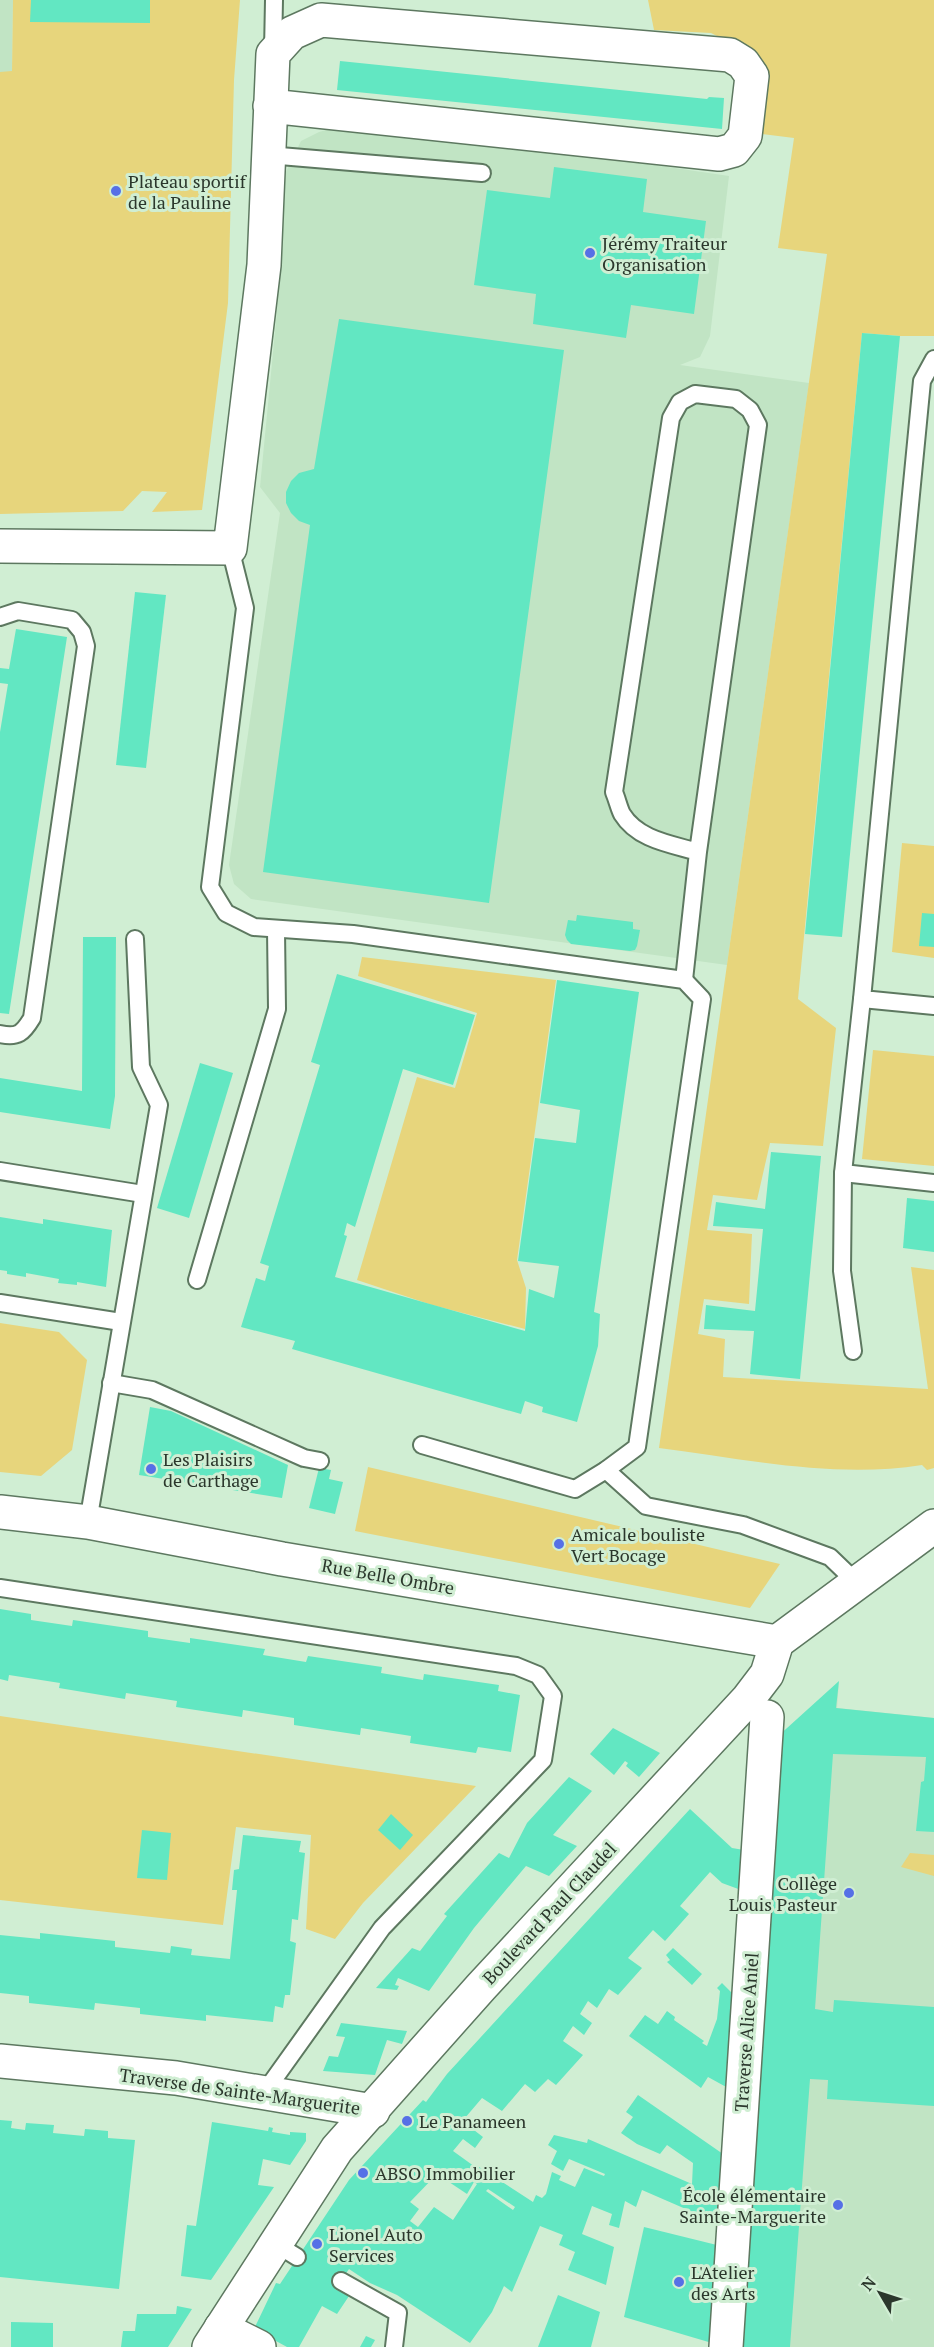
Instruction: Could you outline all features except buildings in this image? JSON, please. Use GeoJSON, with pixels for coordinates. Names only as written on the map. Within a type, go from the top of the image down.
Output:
{"type":"FeatureCollection","features":[{"type":"Feature","properties":{"kind":"street"},"geometry":{"type":"LineString","coordinates":[[0,546],[230,548],[264,265],[270,106],[273,54],[292,33],[321,20],[730,55],[743,63],[752,76],[745,136],[734,150],[719,154],[270,106]]}},
{"type":"Feature","properties":{"kind":"street","name":"Rue Belle Ombre"},"geometry":{"type":"LineString","coordinates":[[0,1512],[88,1522],[282,1558],[777,1642]]}},
{"type":"Feature","properties":{"kind":"street"},"geometry":{"type":"LineString","coordinates":[[777,1642],[934,1526]]}},
{"type":"Feature","properties":{"kind":"street","name":"Boulevard Paul Claudel"},"geometry":{"type":"LineString","coordinates":[[215,2337],[286,2251],[337,2149],[481,1987],[748,1700],[767,1674],[777,1642]]}},
{"type":"Feature","properties":{"kind":"street","name":"Traverse Alice Aniel"},"geometry":{"type":"LineString","coordinates":[[726,2347],[767,1718]]}},
{"type":"Feature","properties":{"kind":"street","name":"Traverse de Sainte-Marguerite"},"geometry":{"type":"LineString","coordinates":[[0,2061],[176,2078],[373,2111]]}},
{"type":"Feature","properties":{"kind":"street"},"geometry":{"type":"LineString","coordinates":[[215,2337],[259,2347]]}},
{"type":"Feature","properties":{"kind":"lane"},"geometry":{"type":"LineString","coordinates":[[273,54],[274,0]]}},
{"type":"Feature","properties":{"kind":"lane"},"geometry":{"type":"LineString","coordinates":[[268,154],[482,173]]}},
{"type":"Feature","properties":{"kind":"lane"},"geometry":{"type":"LineString","coordinates":[[853,1351],[842,1271],[843,1173],[922,381],[934,359]]}},
{"type":"Feature","properties":{"kind":"lane"},"geometry":{"type":"LineString","coordinates":[[684,980],[698,852],[758,425],[750,410],[736,399],[695,394],[680,402],[671,418],[614,792],[622,814],[638,832],[657,841],[698,852]]}},
{"type":"Feature","properties":{"kind":"lane"},"geometry":{"type":"LineString","coordinates":[[230,548],[245,608],[210,887],[226,913],[254,927],[353,934],[684,980],[702,999],[637,1447],[606,1470],[574,1489],[422,1445]]}},
{"type":"Feature","properties":{"kind":"lane"},"geometry":{"type":"LineString","coordinates":[[0,617],[18,611],[72,620],[82,632],[86,646],[32,1018],[24,1031],[11,1036],[0,1034]]}},
{"type":"Feature","properties":{"kind":"lane"},"geometry":{"type":"LineString","coordinates":[[197,1280],[278,1009],[276,930]]}},
{"type":"Feature","properties":{"kind":"lane"},"geometry":{"type":"LineString","coordinates":[[88,1522],[159,1105],[141,1067],[135,939]]}},
{"type":"Feature","properties":{"kind":"lane"},"geometry":{"type":"LineString","coordinates":[[862,999],[934,1006]]}},
{"type":"Feature","properties":{"kind":"lane"},"geometry":{"type":"LineString","coordinates":[[0,1171],[143,1194]]}},
{"type":"Feature","properties":{"kind":"lane"},"geometry":{"type":"LineString","coordinates":[[843,1173],[934,1183]]}},
{"type":"Feature","properties":{"kind":"lane"},"geometry":{"type":"LineString","coordinates":[[0,1303],[121,1322]]}},
{"type":"Feature","properties":{"kind":"lane"},"geometry":{"type":"LineString","coordinates":[[111,1383],[152,1390],[304,1458],[320,1461]]}},
{"type":"Feature","properties":{"kind":"lane"},"geometry":{"type":"LineString","coordinates":[[606,1470],[646,1506],[743,1525],[830,1557],[857,1582]]}},
{"type":"Feature","properties":{"kind":"lane"},"geometry":{"type":"LineString","coordinates":[[0,1588],[516,1666],[538,1675],[553,1696],[543,1760],[382,1928],[264,2093]]}},
{"type":"Feature","properties":{"kind":"lane"},"geometry":{"type":"LineString","coordinates":[[341,2281],[398,2313],[394,2347]]}},
{"type":"Feature","properties":{"kind":"shaded area"},"geometry":{"type":"Polygon","coordinates":[[[0,0],[13,0],[12,72],[0,72],[0,0]]]}},
{"type":"Feature","properties":{"kind":"shaded area","name":"Plateau sportif de la Pauline"},"geometry":{"type":"Polygon","coordinates":[[[13,0],[240,0],[234,80],[228,303],[202,510],[152,512],[167,492],[142,491],[123,511],[0,514],[0,72],[12,71],[13,0]]]}},
{"type":"Feature","properties":{"kind":"shaded area"},"geometry":{"type":"Polygon","coordinates":[[[648,0],[934,0],[934,336],[862,333],[798,999],[836,1028],[823,1146],[770,1143],[757,1200],[713,1195],[707,1230],[752,1234],[749,1304],[704,1299],[698,1334],[725,1339],[723,1377],[928,1389],[911,1267],[934,1270],[934,1468],[927,1470],[922,1465],[889,1469],[823,1469],[659,1448],[827,254],[778,248],[794,138],[761,134],[749,52],[711,33],[654,30],[648,0]]]}},
{"type":"Feature","properties":{"kind":"shaded area"},"geometry":{"type":"Polygon","coordinates":[[[337,127],[546,149],[729,176],[710,336],[700,357],[680,365],[809,383],[727,965],[251,899],[234,884],[229,865],[280,513],[260,487],[277,311],[284,176],[301,141],[319,132],[337,127]]]}},
{"type":"Feature","properties":{"kind":"shaded area"},"geometry":{"type":"Polygon","coordinates":[[[902,843],[934,846],[934,958],[892,952],[902,843]]]}},
{"type":"Feature","properties":{"kind":"shaded area"},"geometry":{"type":"Polygon","coordinates":[[[362,957],[556,980],[517,1260],[526,1288],[525,1329],[432,1305],[357,1280],[417,1077],[455,1088],[477,1013],[358,976],[362,957]]]}},
{"type":"Feature","properties":{"kind":"shaded area"},"geometry":{"type":"Polygon","coordinates":[[[873,1050],[934,1056],[934,1166],[862,1159],[873,1050]]]}},
{"type":"Feature","properties":{"kind":"shaded area"},"geometry":{"type":"Polygon","coordinates":[[[0,1323],[59,1332],[87,1360],[72,1450],[41,1476],[0,1472],[0,1323]]]}},
{"type":"Feature","properties":{"kind":"shaded area","name":"Amicale bouliste Vert Bocage"},"geometry":{"type":"Polygon","coordinates":[[[368,1467],[780,1564],[750,1608],[355,1531],[368,1467]]]}},
{"type":"Feature","properties":{"kind":"shaded area"},"geometry":{"type":"Polygon","coordinates":[[[839,1681],[837,1708],[934,1718],[934,2347],[732,2347],[839,1681]]]}},
{"type":"Feature","properties":{"kind":"shaded area"},"geometry":{"type":"Polygon","coordinates":[[[0,1716],[476,1786],[363,1903],[335,1939],[306,1929],[311,1835],[236,1827],[223,1925],[0,1900],[0,1716]]]}},
{"type":"Feature","properties":{"kind":"shaded area"},"geometry":{"type":"Polygon","coordinates":[[[910,1853],[934,1855],[934,1876],[901,1867],[910,1853]]]}},
{"type":"Feature","properties":{"kind":"place","name":"Plateau sportif de la Pauline"},"geometry":{"type":"Point","coordinates":[116,191]}},
{"type":"Feature","properties":{"kind":"place","name":"Jérémy Traiteur Organisation"},"geometry":{"type":"Point","coordinates":[590,253]}},
{"type":"Feature","properties":{"kind":"place","name":"Les Plaisirs de Carthage"},"geometry":{"type":"Point","coordinates":[151,1469]}},
{"type":"Feature","properties":{"kind":"place","name":"Amicale bouliste Vert Bocage"},"geometry":{"type":"Point","coordinates":[559,1544]}},
{"type":"Feature","properties":{"kind":"place","name":"Collège Louis Pasteur"},"geometry":{"type":"Point","coordinates":[849,1893]}},
{"type":"Feature","properties":{"kind":"place","name":"Le Panameen"},"geometry":{"type":"Point","coordinates":[407,2121]}},
{"type":"Feature","properties":{"kind":"place","name":"ABSO Immobilier"},"geometry":{"type":"Point","coordinates":[363,2173]}},
{"type":"Feature","properties":{"kind":"place","name":"École élémentaire Sainte-Marguerite"},"geometry":{"type":"Point","coordinates":[838,2205]}},
{"type":"Feature","properties":{"kind":"place","name":"Lionel Auto Services"},"geometry":{"type":"Point","coordinates":[317,2244]}},
{"type":"Feature","properties":{"kind":"place","name":"L'Atelier des Arts"},"geometry":{"type":"Point","coordinates":[679,2282]}}]}
